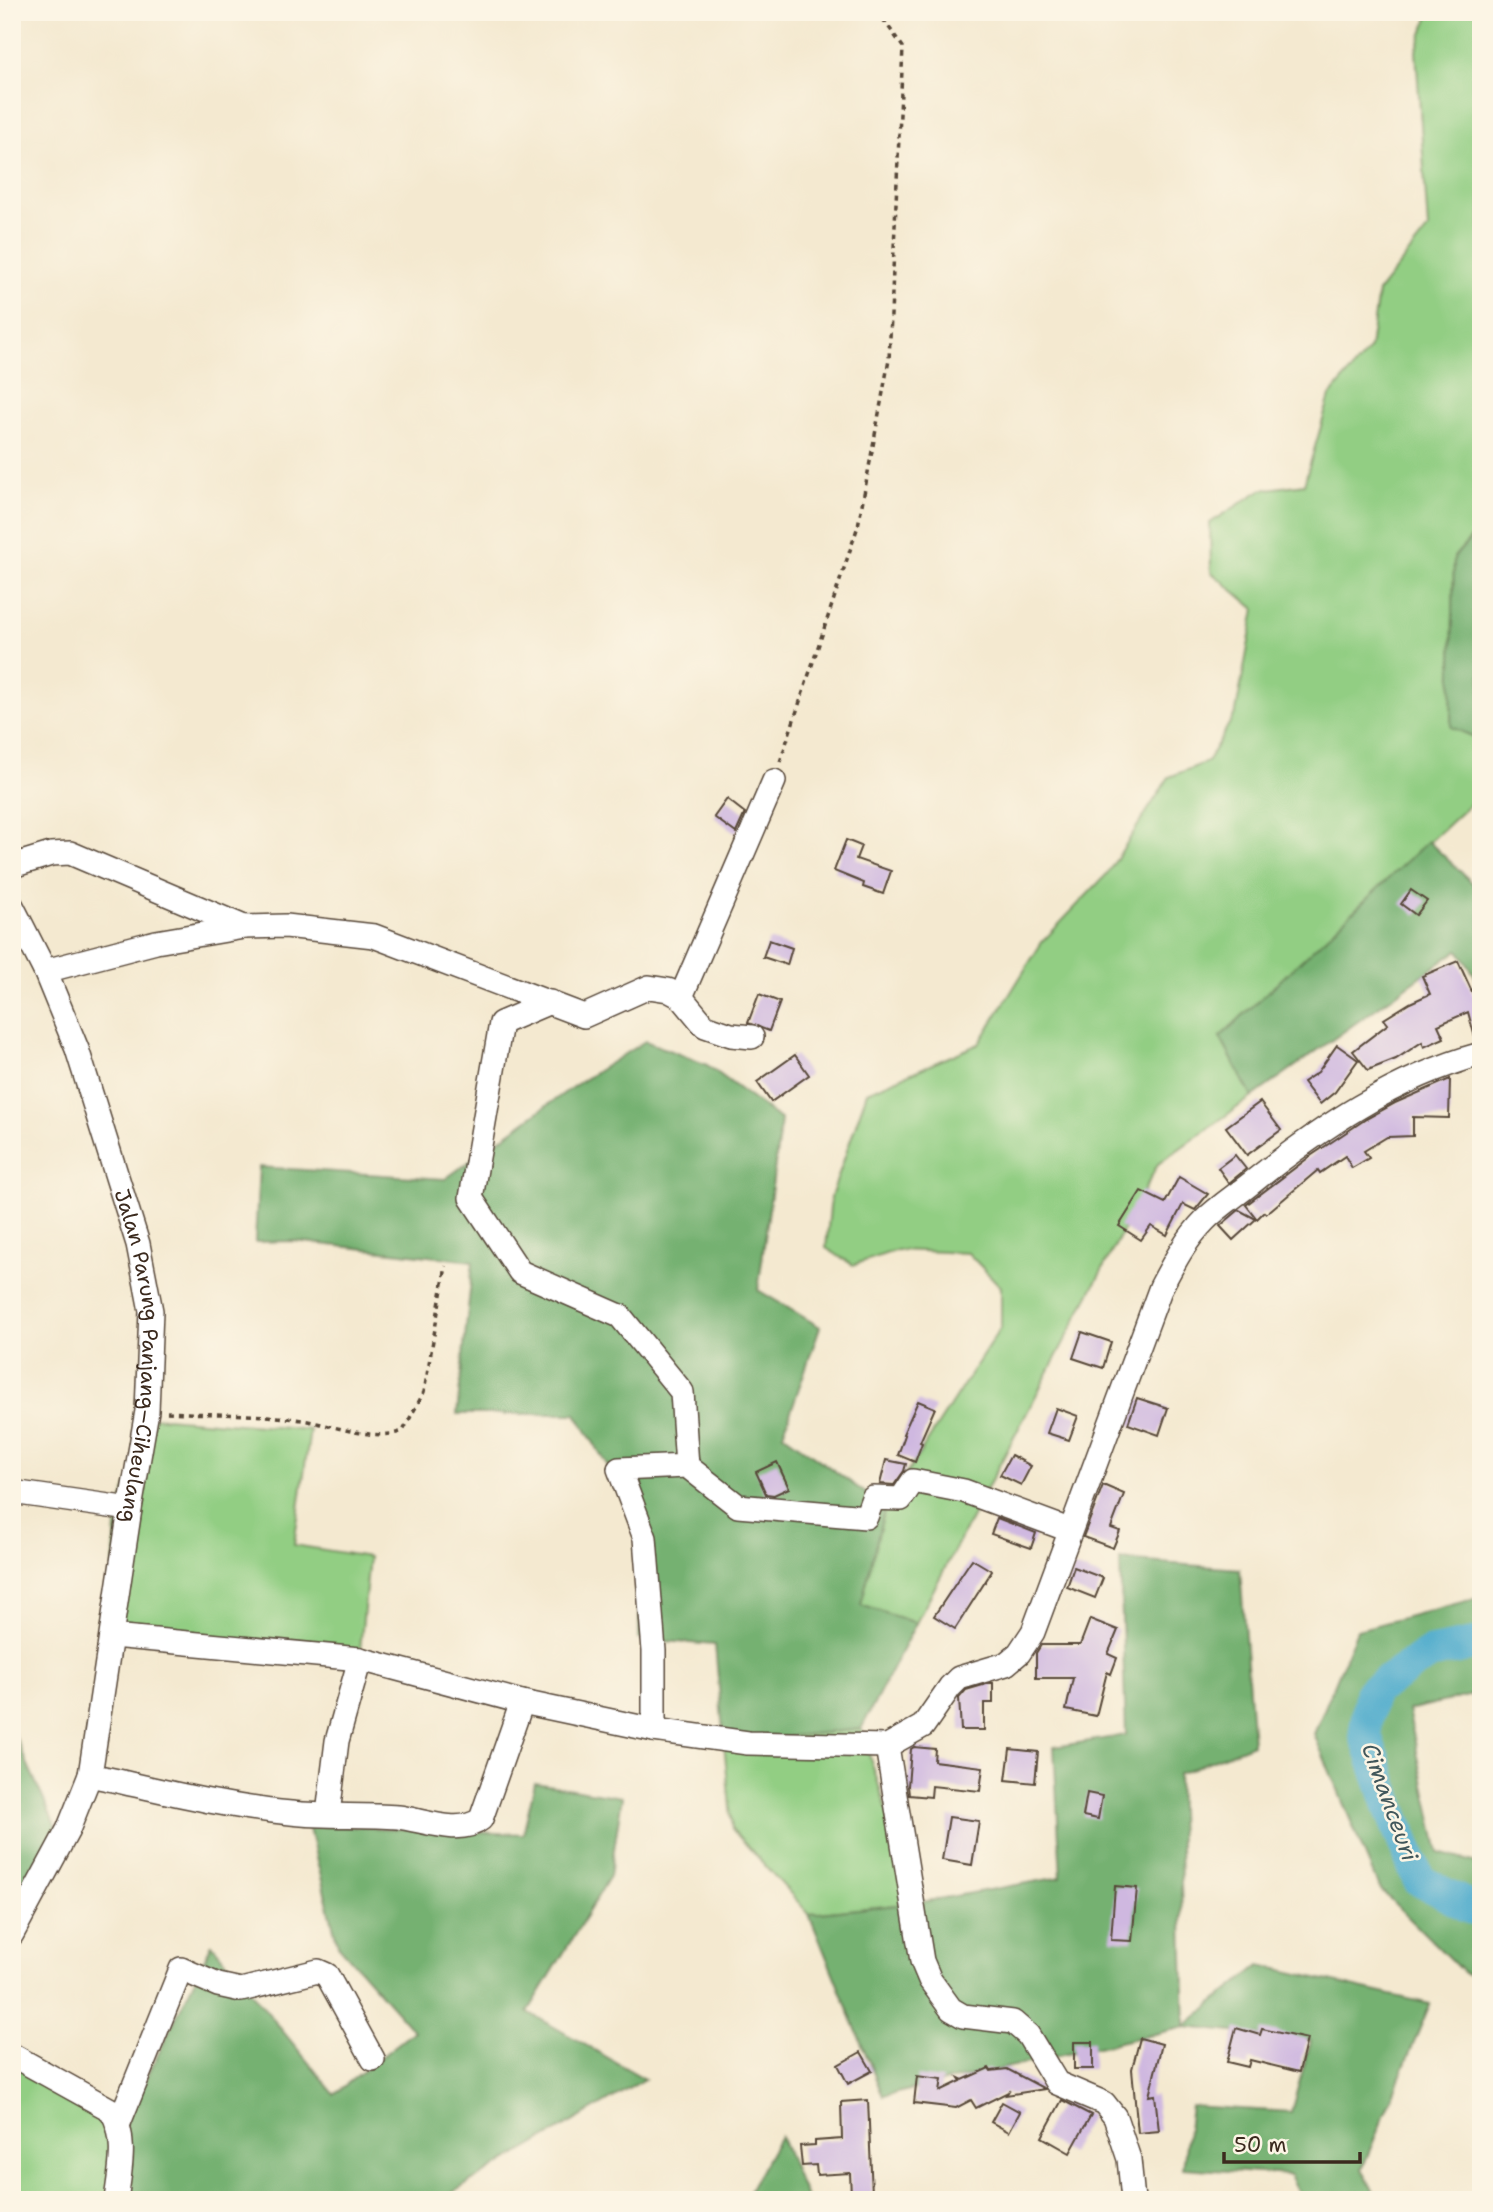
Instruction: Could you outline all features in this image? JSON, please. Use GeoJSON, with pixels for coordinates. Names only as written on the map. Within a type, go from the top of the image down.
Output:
{"type":"FeatureCollection","features":[{"type":"Feature","properties":{"kind":"street"},"geometry":{"type":"LineString","coordinates":[[681,997],[774,781]]}},
{"type":"Feature","properties":{"kind":"street"},"geometry":{"type":"LineString","coordinates":[[12,866],[51,854],[70,853],[243,927]]}},
{"type":"Feature","properties":{"kind":"street","name":"Jalan Parung Panjang–Ciheulang"},"geometry":{"type":"LineString","coordinates":[[12,906],[45,971],[76,1049],[138,1244],[151,1311],[147,1411],[90,1775],[68,1830],[12,1934]]}},
{"type":"Feature","properties":{"kind":"street"},"geometry":{"type":"LineString","coordinates":[[45,971],[156,942],[243,927],[286,926],[374,936],[584,1016],[649,988],[668,990],[681,997],[705,1026],[730,1035],[752,1037]]}},
{"type":"Feature","properties":{"kind":"street"},"geometry":{"type":"LineString","coordinates":[[550,1002],[501,1023],[471,1198],[520,1272],[620,1316],[682,1392],[687,1466]]}},
{"type":"Feature","properties":{"kind":"street"},"geometry":{"type":"LineString","coordinates":[[111,1636],[360,1659],[522,1702],[654,1730],[748,1743],[887,1746],[923,1726],[950,1687],[960,1678],[1006,1664],[1019,1653],[1033,1632],[1161,1287],[1179,1253],[1204,1221],[1297,1146],[1380,1094],[1448,1063],[1481,1054]]}},
{"type":"Feature","properties":{"kind":"street"},"geometry":{"type":"LineString","coordinates":[[654,1730],[654,1651],[645,1538],[619,1468],[687,1466],[738,1506],[866,1517],[873,1498],[901,1499],[913,1481],[964,1490],[1069,1530]]}},
{"type":"Feature","properties":{"kind":"street"},"geometry":{"type":"LineString","coordinates":[[12,1492],[130,1509]]}},
{"type":"Feature","properties":{"kind":"street"},"geometry":{"type":"LineString","coordinates":[[328,1814],[337,1741],[360,1659]]}},
{"type":"Feature","properties":{"kind":"street"},"geometry":{"type":"LineString","coordinates":[[90,1775],[291,1814],[399,1817],[460,1827],[475,1824],[481,1819],[522,1702]]}},
{"type":"Feature","properties":{"kind":"street"},"geometry":{"type":"LineString","coordinates":[[887,1746],[922,1961],[930,1980],[951,2009],[963,2016],[1013,2022],[1028,2035],[1056,2083],[1104,2103],[1115,2116],[1129,2159],[1133,2200]]}},
{"type":"Feature","properties":{"kind":"street"},"geometry":{"type":"LineString","coordinates":[[116,2200],[122,2141],[120,2123],[181,1969],[218,1985],[241,1990],[318,1971],[327,1975],[373,2059]]}},
{"type":"Feature","properties":{"kind":"street"},"geometry":{"type":"LineString","coordinates":[[12,2055],[111,2110],[120,2123]]}},
{"type":"Feature","properties":{"kind":"path"},"geometry":{"type":"LineString","coordinates":[[774,781],[858,526],[889,360],[902,47],[878,12]]}},
{"type":"Feature","properties":{"kind":"path"},"geometry":{"type":"LineString","coordinates":[[147,1411],[300,1420],[368,1434],[395,1434],[403,1430],[424,1392],[446,1266]]}},
{"type":"Feature","properties":{"kind":"green space"},"geometry":{"type":"Polygon","coordinates":[[[1430,12],[1481,12],[1481,527],[1454,557],[1451,726],[1481,740],[1481,794],[1220,1037],[1252,1097],[1158,1164],[916,1623],[860,1606],[885,1507],[1001,1327],[1001,1287],[968,1253],[897,1250],[853,1265],[826,1248],[831,1197],[867,1092],[979,1044],[1042,942],[1107,874],[1169,777],[1207,762],[1236,712],[1255,609],[1211,572],[1210,523],[1261,490],[1304,484],[1330,396],[1370,348],[1378,292],[1428,229],[1416,51],[1430,12]]]}},
{"type":"Feature","properties":{"kind":"green space"},"geometry":{"type":"Polygon","coordinates":[[[1481,527],[1481,740],[1451,727],[1454,557],[1481,527]]]}},
{"type":"Feature","properties":{"kind":"green space"},"geometry":{"type":"Polygon","coordinates":[[[1428,841],[1481,891],[1481,985],[1458,950],[1252,1097],[1220,1037],[1428,841]]]}},
{"type":"Feature","properties":{"kind":"green space"},"geometry":{"type":"Polygon","coordinates":[[[645,1041],[707,1065],[781,1120],[758,1290],[820,1327],[783,1434],[885,1507],[861,1605],[916,1623],[861,1729],[724,1743],[715,1645],[639,1639],[639,1517],[576,1414],[457,1414],[473,1261],[294,1241],[255,1242],[259,1167],[445,1179],[574,1086],[645,1041]]]}},
{"type":"Feature","properties":{"kind":"green space"},"geometry":{"type":"Polygon","coordinates":[[[153,1417],[310,1430],[294,1545],[369,1557],[359,1661],[108,1636],[117,1513],[153,1417]]]}},
{"type":"Feature","properties":{"kind":"green space"},"geometry":{"type":"Polygon","coordinates":[[[1120,1560],[1240,1569],[1253,1744],[1178,1774],[1185,2026],[1260,1965],[1430,2004],[1362,2169],[1378,2200],[1303,2200],[1290,2175],[1183,2168],[1191,2106],[1291,2112],[1311,2040],[1185,2027],[883,2096],[809,1914],[916,1903],[1061,1877],[1054,1747],[1126,1735],[1120,1560]]]}},
{"type":"Feature","properties":{"kind":"green space"},"geometry":{"type":"Polygon","coordinates":[[[1481,1597],[1481,1693],[1408,1710],[1439,1853],[1481,1864],[1481,1977],[1464,1973],[1379,1888],[1314,1734],[1357,1630],[1481,1597]]]}},
{"type":"Feature","properties":{"kind":"green space"},"geometry":{"type":"Polygon","coordinates":[[[861,1729],[916,1903],[809,1914],[732,1829],[724,1743],[861,1729]]]}},
{"type":"Feature","properties":{"kind":"green space"},"geometry":{"type":"Polygon","coordinates":[[[12,1730],[62,1840],[12,1933],[12,1730]]]}},
{"type":"Feature","properties":{"kind":"green space"},"geometry":{"type":"Polygon","coordinates":[[[535,1783],[622,1797],[610,1876],[528,2012],[645,2079],[440,2200],[116,2200],[126,2120],[212,1944],[334,2094],[414,2031],[338,1945],[308,1825],[523,1834],[535,1783]]]}},
{"type":"Feature","properties":{"kind":"green space"},"geometry":{"type":"Polygon","coordinates":[[[12,2056],[126,2120],[116,2200],[12,2200],[12,2056]]]}},
{"type":"Feature","properties":{"kind":"green space"},"geometry":{"type":"Polygon","coordinates":[[[780,2136],[807,2200],[747,2200],[749,2191],[780,2136]]]}},
{"type":"Feature","properties":{"kind":"building"},"geometry":{"type":"Polygon","coordinates":[[[727,799],[745,813],[736,833],[714,817],[727,799]]]}},
{"type":"Feature","properties":{"kind":"building"},"geometry":{"type":"Polygon","coordinates":[[[846,840],[861,846],[856,859],[891,871],[883,894],[863,887],[864,883],[834,871],[846,840]]]}},
{"type":"Feature","properties":{"kind":"building"},"geometry":{"type":"Polygon","coordinates":[[[1411,890],[1427,901],[1416,915],[1401,904],[1411,890]]]}},
{"type":"Feature","properties":{"kind":"building"},"geometry":{"type":"Polygon","coordinates":[[[769,940],[792,948],[787,965],[763,957],[769,940]]]}},
{"type":"Feature","properties":{"kind":"building"},"geometry":{"type":"Polygon","coordinates":[[[1458,961],[1474,996],[1481,994],[1481,1040],[1476,1041],[1468,1012],[1438,1025],[1444,1038],[1424,1047],[1422,1042],[1396,1059],[1368,1070],[1353,1051],[1388,1024],[1384,1019],[1430,994],[1422,976],[1458,961]]]}},
{"type":"Feature","properties":{"kind":"building"},"geometry":{"type":"Polygon","coordinates":[[[759,994],[780,1002],[769,1031],[748,1023],[759,994]]]}},
{"type":"Feature","properties":{"kind":"building"},"geometry":{"type":"Polygon","coordinates":[[[1337,1045],[1358,1060],[1335,1092],[1320,1104],[1303,1082],[1318,1072],[1337,1045]]]}},
{"type":"Feature","properties":{"kind":"building"},"geometry":{"type":"Polygon","coordinates":[[[795,1055],[809,1075],[771,1102],[757,1082],[795,1055]]]}},
{"type":"Feature","properties":{"kind":"building"},"geometry":{"type":"Polygon","coordinates":[[[1450,1079],[1449,1118],[1413,1117],[1413,1136],[1387,1137],[1364,1151],[1369,1158],[1352,1168],[1345,1156],[1320,1173],[1318,1170],[1257,1219],[1246,1205],[1312,1155],[1366,1119],[1450,1079]]]}},
{"type":"Feature","properties":{"kind":"building"},"geometry":{"type":"Polygon","coordinates":[[[1260,1102],[1281,1130],[1247,1155],[1226,1127],[1260,1102]]]}},
{"type":"Feature","properties":{"kind":"building"},"geometry":{"type":"Polygon","coordinates":[[[1235,1155],[1246,1169],[1229,1183],[1218,1168],[1235,1155]]]}},
{"type":"Feature","properties":{"kind":"building"},"geometry":{"type":"Polygon","coordinates":[[[1179,1177],[1208,1194],[1195,1210],[1183,1204],[1167,1235],[1151,1226],[1141,1240],[1119,1226],[1141,1191],[1165,1203],[1179,1177]]]}},
{"type":"Feature","properties":{"kind":"building"},"geometry":{"type":"Polygon","coordinates":[[[1239,1210],[1256,1219],[1233,1240],[1220,1226],[1239,1210]]]}},
{"type":"Feature","properties":{"kind":"building"},"geometry":{"type":"Polygon","coordinates":[[[1082,1332],[1111,1342],[1103,1368],[1073,1358],[1082,1332]]]}},
{"type":"Feature","properties":{"kind":"building"},"geometry":{"type":"Polygon","coordinates":[[[1137,1398],[1168,1408],[1159,1435],[1128,1424],[1137,1398]]]}},
{"type":"Feature","properties":{"kind":"building"},"geometry":{"type":"Polygon","coordinates":[[[918,1401],[935,1408],[920,1442],[922,1443],[915,1462],[898,1455],[905,1435],[903,1434],[918,1401]]]}},
{"type":"Feature","properties":{"kind":"building"},"geometry":{"type":"Polygon","coordinates":[[[1056,1408],[1078,1416],[1069,1440],[1047,1433],[1056,1408]]]}},
{"type":"Feature","properties":{"kind":"building"},"geometry":{"type":"Polygon","coordinates":[[[1011,1455],[1031,1466],[1021,1485],[1000,1475],[1011,1455]]]}},
{"type":"Feature","properties":{"kind":"building"},"geometry":{"type":"Polygon","coordinates":[[[886,1460],[906,1464],[894,1485],[880,1484],[886,1460]]]}},
{"type":"Feature","properties":{"kind":"building"},"geometry":{"type":"Polygon","coordinates":[[[777,1462],[789,1488],[774,1495],[766,1494],[756,1472],[777,1462]]]}},
{"type":"Feature","properties":{"kind":"building"},"geometry":{"type":"Polygon","coordinates":[[[1103,1485],[1124,1494],[1111,1528],[1120,1531],[1113,1548],[1083,1537],[1103,1485]]]}},
{"type":"Feature","properties":{"kind":"building"},"geometry":{"type":"Polygon","coordinates":[[[997,1518],[1036,1533],[1031,1548],[991,1534],[997,1518]]]}},
{"type":"Feature","properties":{"kind":"building"},"geometry":{"type":"Polygon","coordinates":[[[972,1559],[992,1571],[955,1629],[934,1616],[972,1559]]]}},
{"type":"Feature","properties":{"kind":"building"},"geometry":{"type":"Polygon","coordinates":[[[1074,1567],[1103,1578],[1095,1598],[1067,1587],[1074,1567]]]}},
{"type":"Feature","properties":{"kind":"building"},"geometry":{"type":"Polygon","coordinates":[[[1090,1619],[1118,1630],[1108,1654],[1117,1658],[1111,1674],[1107,1672],[1096,1716],[1066,1710],[1073,1678],[1036,1678],[1036,1653],[1041,1645],[1080,1645],[1090,1619]]]}},
{"type":"Feature","properties":{"kind":"building"},"geometry":{"type":"Polygon","coordinates":[[[993,1683],[993,1703],[984,1703],[984,1730],[961,1730],[959,1698],[966,1690],[993,1683]]]}},
{"type":"Feature","properties":{"kind":"building"},"geometry":{"type":"Polygon","coordinates":[[[911,1749],[935,1749],[934,1761],[983,1767],[980,1791],[932,1786],[931,1797],[909,1795],[911,1749]]]}},
{"type":"Feature","properties":{"kind":"building"},"geometry":{"type":"Polygon","coordinates":[[[1010,1749],[1038,1752],[1035,1783],[1006,1780],[1010,1749]]]}},
{"type":"Feature","properties":{"kind":"building"},"geometry":{"type":"Polygon","coordinates":[[[1087,1793],[1102,1796],[1098,1819],[1083,1816],[1087,1793]]]}},
{"type":"Feature","properties":{"kind":"building"},"geometry":{"type":"Polygon","coordinates":[[[949,1817],[979,1821],[972,1865],[942,1860],[949,1817]]]}},
{"type":"Feature","properties":{"kind":"building"},"geometry":{"type":"Polygon","coordinates":[[[1115,1886],[1137,1888],[1132,1941],[1111,1940],[1115,1886]]]}},
{"type":"Feature","properties":{"kind":"building"},"geometry":{"type":"Polygon","coordinates":[[[1236,2028],[1260,2035],[1262,2029],[1307,2039],[1299,2072],[1250,2060],[1248,2067],[1227,2062],[1236,2028]]]}},
{"type":"Feature","properties":{"kind":"building"},"geometry":{"type":"Polygon","coordinates":[[[1140,2038],[1162,2044],[1149,2096],[1155,2095],[1159,2131],[1138,2133],[1132,2069],[1140,2038]]]}},
{"type":"Feature","properties":{"kind":"building"},"geometry":{"type":"Polygon","coordinates":[[[1074,2042],[1093,2042],[1093,2069],[1074,2069],[1074,2042]]]}},
{"type":"Feature","properties":{"kind":"building"},"geometry":{"type":"Polygon","coordinates":[[[861,2052],[872,2071],[848,2084],[838,2065],[861,2052]]]}},
{"type":"Feature","properties":{"kind":"building"},"geometry":{"type":"Polygon","coordinates":[[[989,2068],[991,2071],[1007,2069],[1045,2089],[1006,2095],[1008,2092],[976,2108],[971,2100],[956,2108],[914,2103],[917,2076],[942,2079],[940,2091],[961,2081],[959,2078],[963,2080],[989,2068]]]}},
{"type":"Feature","properties":{"kind":"building"},"geometry":{"type":"Polygon","coordinates":[[[868,2100],[872,2195],[851,2195],[850,2173],[817,2175],[816,2165],[802,2166],[800,2146],[815,2145],[815,2141],[842,2139],[841,2102],[868,2100]]]}},
{"type":"Feature","properties":{"kind":"building"},"geometry":{"type":"Polygon","coordinates":[[[1062,2100],[1091,2115],[1070,2153],[1042,2137],[1062,2100]]]}},
{"type":"Feature","properties":{"kind":"building"},"geometry":{"type":"Polygon","coordinates":[[[1002,2102],[1020,2112],[1009,2132],[991,2122],[1002,2102]]]}},
{"type":"Feature","properties":{"kind":"waterway","name":"Cimanceuri"},"geometry":{"type":"LineString","coordinates":[[1481,1643],[1430,1653],[1371,1692],[1365,1734],[1419,1880],[1481,1913]]}}]}
